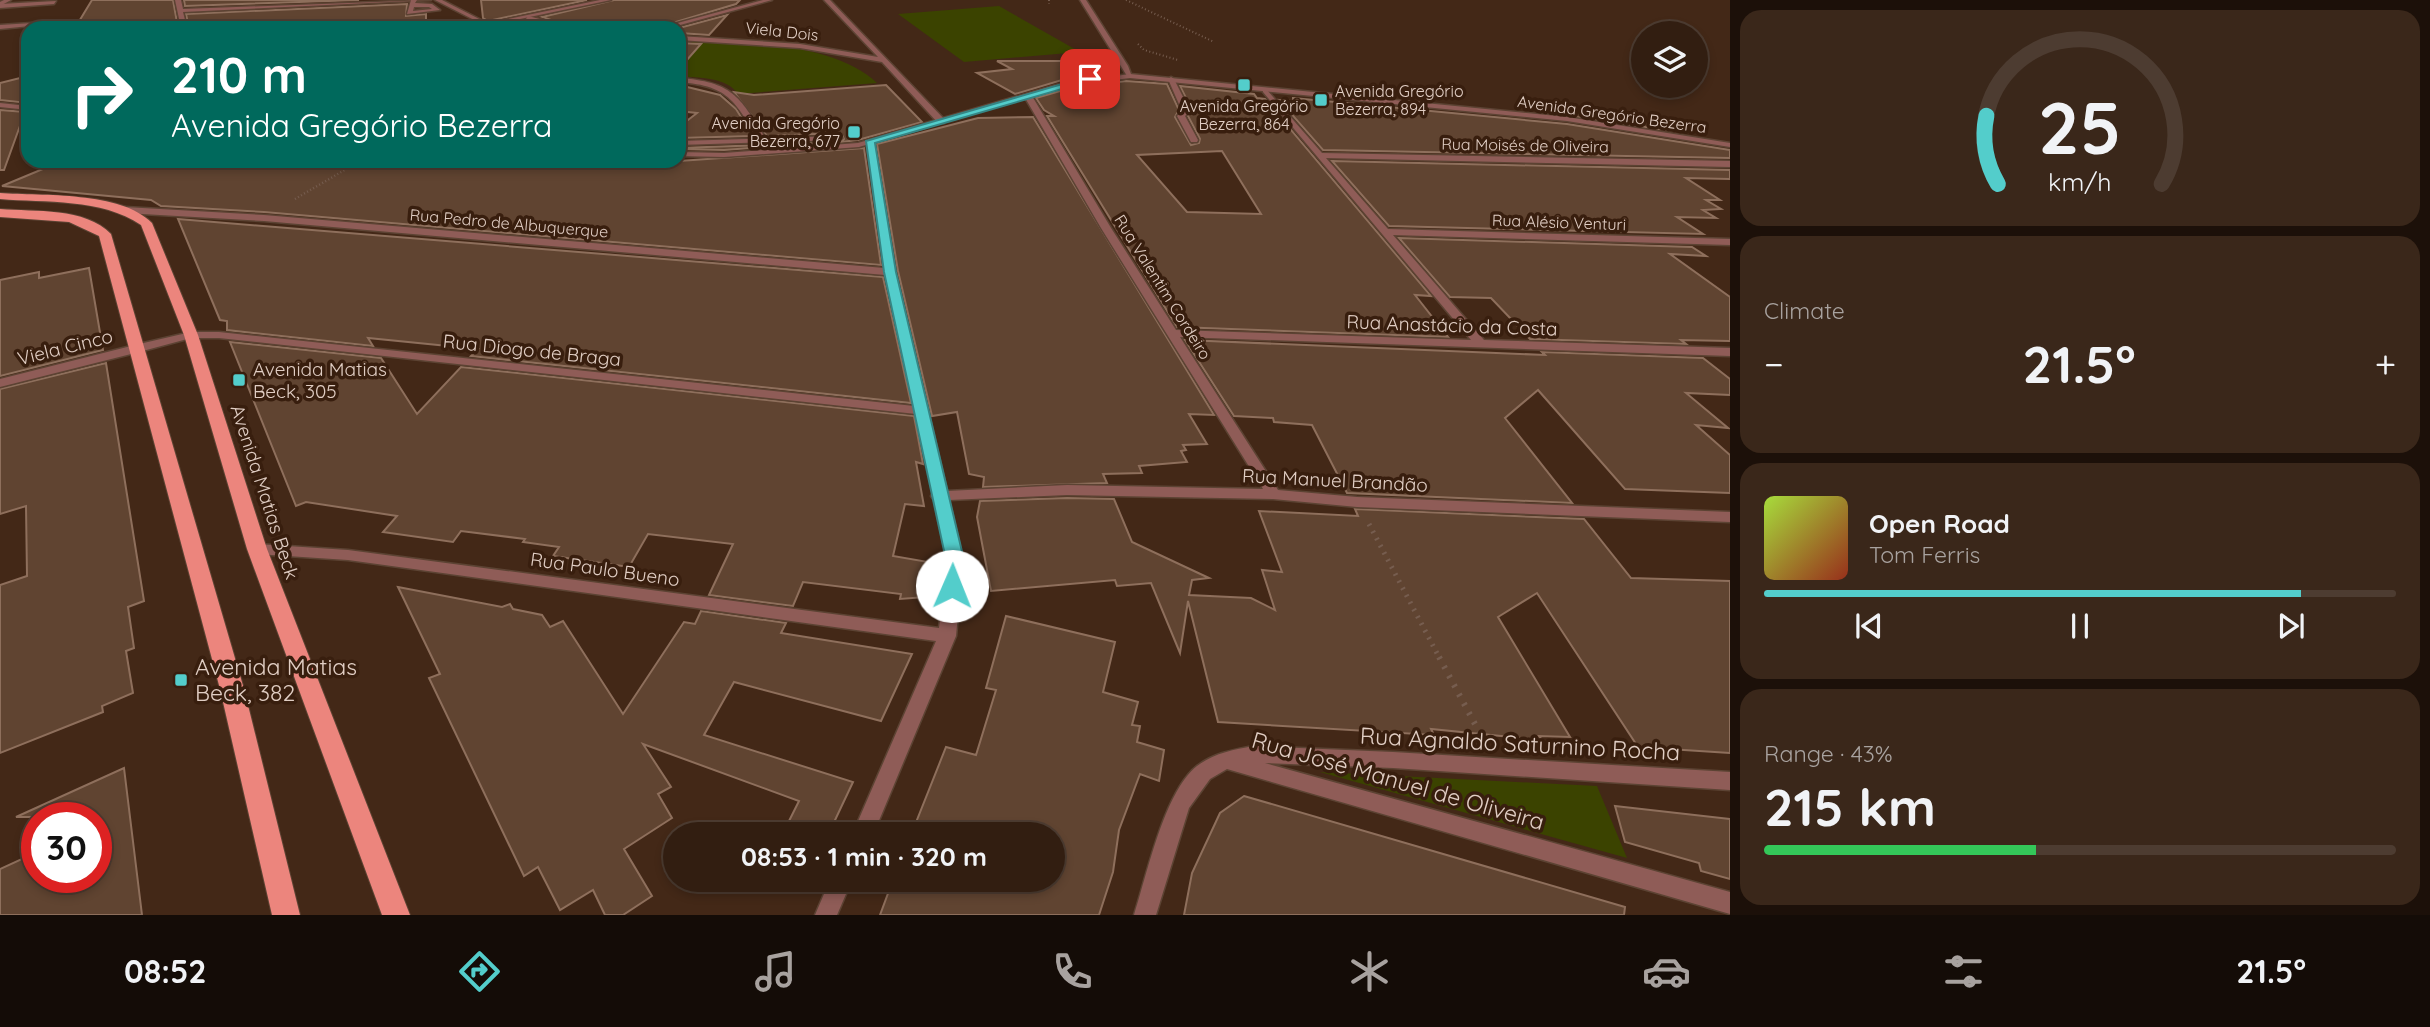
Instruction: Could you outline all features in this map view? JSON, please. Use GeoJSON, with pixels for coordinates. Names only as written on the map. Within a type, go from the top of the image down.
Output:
{"type":"FeatureCollection","features":[{"type":"Feature","properties":{"kind":"main road"},"geometry":{"type":"LineString","coordinates":[[0,196],[125,210]]}},
{"type":"Feature","properties":{"kind":"main road","name":"Avenida Matias Beck"},"geometry":{"type":"LineString","coordinates":[[125,210],[146,223],[191,335],[257,549],[396,915]]}},
{"type":"Feature","properties":{"kind":"main road"},"geometry":{"type":"LineString","coordinates":[[0,213],[75,220],[99,228],[105,234],[232,689],[286,915]]}},
{"type":"Feature","properties":{"kind":"street"},"geometry":{"type":"LineString","coordinates":[[178,0],[182,21]]}},
{"type":"Feature","properties":{"kind":"street"},"geometry":{"type":"LineString","coordinates":[[180,11],[428,0]]}},
{"type":"Feature","properties":{"kind":"street"},"geometry":{"type":"LineString","coordinates":[[438,0],[480,21]]}},
{"type":"Feature","properties":{"kind":"street"},"geometry":{"type":"LineString","coordinates":[[511,21],[607,0]]}},
{"type":"Feature","properties":{"kind":"street"},"geometry":{"type":"LineString","coordinates":[[686,22],[768,0]]}},
{"type":"Feature","properties":{"kind":"street"},"geometry":{"type":"LineString","coordinates":[[827,0],[941,121]]}},
{"type":"Feature","properties":{"kind":"street"},"geometry":{"type":"LineString","coordinates":[[1083,0],[1090,16],[1124,62],[1130,76]]}},
{"type":"Feature","properties":{"kind":"street"},"geometry":{"type":"LineString","coordinates":[[4,2],[54,2]]}},
{"type":"Feature","properties":{"kind":"street"},"geometry":{"type":"LineString","coordinates":[[0,12],[40,9]]}},
{"type":"Feature","properties":{"kind":"street"},"geometry":{"type":"LineString","coordinates":[[528,18],[540,21]]}},
{"type":"Feature","properties":{"kind":"street"},"geometry":{"type":"LineString","coordinates":[[0,27],[21,25]]}},
{"type":"Feature","properties":{"kind":"street","name":"Viela Dois"},"geometry":{"type":"LineString","coordinates":[[686,38],[800,46],[881,60]]}},
{"type":"Feature","properties":{"kind":"street","name":"Avenida Gregório Bezerra"},"geometry":{"type":"LineString","coordinates":[[686,154],[846,147],[1090,79],[1130,76],[1567,119],[1730,145]]}},
{"type":"Feature","properties":{"kind":"street"},"geometry":{"type":"LineString","coordinates":[[1171,79],[1186,111],[1181,116],[1194,140]]}},
{"type":"Feature","properties":{"kind":"street"},"geometry":{"type":"LineString","coordinates":[[686,81],[709,83],[732,92],[764,142]]}},
{"type":"Feature","properties":{"kind":"street"},"geometry":{"type":"LineString","coordinates":[[1265,91],[1479,342]]}},
{"type":"Feature","properties":{"kind":"street"},"geometry":{"type":"LineString","coordinates":[[0,96],[21,98]]}},
{"type":"Feature","properties":{"kind":"street","name":"Rua Valentim Cordeiro"},"geometry":{"type":"LineString","coordinates":[[1028,96],[1106,228],[1273,494]]}},
{"type":"Feature","properties":{"kind":"street"},"geometry":{"type":"LineString","coordinates":[[0,105],[21,107]]}},
{"type":"Feature","properties":{"kind":"street","name":"Avenida Gregório Bezerra"},"geometry":{"type":"LineString","coordinates":[[686,143],[847,138],[870,141]]}},
{"type":"Feature","properties":{"kind":"street"},"geometry":{"type":"LineString","coordinates":[[868,822],[947,636],[955,560],[938,496],[922,411],[890,272],[870,141]]}},
{"type":"Feature","properties":{"kind":"street","name":"Rua Moisés de Oliveira"},"geometry":{"type":"LineString","coordinates":[[1320,155],[1730,164]]}},
{"type":"Feature","properties":{"kind":"street","name":"Rua Pedro de Albuquerque"},"geometry":{"type":"LineString","coordinates":[[125,210],[264,218],[890,272]]}},
{"type":"Feature","properties":{"kind":"street","name":"Rua Alésio Venturi"},"geometry":{"type":"LineString","coordinates":[[1387,232],[1730,242]]}},
{"type":"Feature","properties":{"kind":"street","name":"Rua Anastácio da Costa"},"geometry":{"type":"LineString","coordinates":[[1174,333],[1730,352]]}},
{"type":"Feature","properties":{"kind":"street","name":"Rua Diogo de Braga"},"geometry":{"type":"LineString","coordinates":[[139,348],[191,335],[233,337],[922,411]]}},
{"type":"Feature","properties":{"kind":"street","name":"Viela Cinco"},"geometry":{"type":"LineString","coordinates":[[0,383],[139,348]]}},
{"type":"Feature","properties":{"kind":"street","name":"Rua Manuel Brandão"},"geometry":{"type":"LineString","coordinates":[[938,496],[1067,490],[1273,494],[1357,502],[1730,517]]}},
{"type":"Feature","properties":{"kind":"street","name":"Rua Paulo Bueno"},"geometry":{"type":"LineString","coordinates":[[257,549],[348,555],[947,636]]}},
{"type":"Feature","properties":{"kind":"street","name":"Rua Agnaldo Saturnino Rocha"},"geometry":{"type":"LineString","coordinates":[[1225,760],[1253,754],[1730,781]]}},
{"type":"Feature","properties":{"kind":"street","name":"Rua José Manuel de Oliveira"},"geometry":{"type":"LineString","coordinates":[[1145,915],[1180,804],[1203,773],[1225,760],[1730,903]]}},
{"type":"Feature","properties":{"kind":"street"},"geometry":{"type":"LineString","coordinates":[[826,915],[836,892]]}},
{"type":"Feature","properties":{"kind":"path"},"geometry":{"type":"LineString","coordinates":[[1126,0],[1213,42]]}},
{"type":"Feature","properties":{"kind":"path"},"geometry":{"type":"LineString","coordinates":[[1136,41],[1144,50],[1188,63]]}},
{"type":"Feature","properties":{"kind":"path"},"geometry":{"type":"LineString","coordinates":[[264,218],[348,168]]}},
{"type":"Feature","properties":{"kind":"path"},"geometry":{"type":"LineString","coordinates":[[1357,502],[1497,766]]}},
{"type":"Feature","properties":{"kind":"green space"},"geometry":{"type":"Polygon","coordinates":[[[999,6],[1080,52],[964,62],[898,14],[999,6]]]}},
{"type":"Feature","properties":{"kind":"green space"},"geometry":{"type":"Polygon","coordinates":[[[693,41],[791,47],[839,60],[860,70],[877,83],[738,94],[733,88],[719,81],[686,77],[686,50],[693,41]]]}},
{"type":"Feature","properties":{"kind":"green space"},"geometry":{"type":"Polygon","coordinates":[[[1320,772],[1597,786],[1627,858],[1320,772]]]}},
{"type":"Feature","properties":{"kind":"building"},"geometry":{"type":"Polygon","coordinates":[[[92,0],[173,0],[177,21],[79,21],[92,0]]]}},
{"type":"Feature","properties":{"kind":"building"},"geometry":{"type":"Polygon","coordinates":[[[184,0],[359,0],[185,6],[184,0]]]}},
{"type":"Feature","properties":{"kind":"building"},"geometry":{"type":"Polygon","coordinates":[[[481,0],[587,0],[488,21],[483,18],[481,0]]]}},
{"type":"Feature","properties":{"kind":"building"},"geometry":{"type":"Polygon","coordinates":[[[614,0],[740,0],[736,4],[679,21],[554,21],[542,17],[614,0]]]}},
{"type":"Feature","properties":{"kind":"building"},"geometry":{"type":"Polygon","coordinates":[[[407,4],[406,16],[426,14],[426,21],[188,21],[186,14],[407,4]]]}},
{"type":"Feature","properties":{"kind":"building"},"geometry":{"type":"Polygon","coordinates":[[[727,15],[709,35],[686,33],[686,26],[727,15]]]}},
{"type":"Feature","properties":{"kind":"building"},"geometry":{"type":"Polygon","coordinates":[[[686,43],[701,44],[686,61],[686,43]]]}},
{"type":"Feature","properties":{"kind":"building"},"geometry":{"type":"Polygon","coordinates":[[[997,61],[1078,61],[1088,77],[1062,80],[1015,94],[977,73],[1012,69],[997,61]]]}},
{"type":"Feature","properties":{"kind":"building"},"geometry":{"type":"Polygon","coordinates":[[[21,78],[21,102],[0,100],[0,83],[21,78]]]}},
{"type":"Feature","properties":{"kind":"building"},"geometry":{"type":"Polygon","coordinates":[[[1126,81],[1167,84],[1179,110],[1175,117],[1191,145],[1199,143],[1200,139],[1188,116],[1192,110],[1180,86],[1254,94],[1257,98],[1265,99],[1431,296],[1415,295],[1448,337],[1177,327],[1047,116],[1054,116],[1044,110],[1036,98],[1067,89],[1126,81]],[[1222,151],[1137,155],[1187,212],[1261,214],[1222,151]]]}},
{"type":"Feature","properties":{"kind":"building"},"geometry":{"type":"Polygon","coordinates":[[[886,85],[922,122],[858,140],[841,142],[844,139],[841,133],[767,136],[734,92],[754,95],[886,85]]]}},
{"type":"Feature","properties":{"kind":"building"},"geometry":{"type":"Polygon","coordinates":[[[686,87],[720,95],[736,109],[753,136],[686,138],[686,122],[697,113],[686,112],[686,87]]]}},
{"type":"Feature","properties":{"kind":"building"},"geometry":{"type":"Polygon","coordinates":[[[1293,98],[1567,124],[1730,150],[1730,158],[1323,150],[1279,100],[1293,101],[1293,98]]]}},
{"type":"Feature","properties":{"kind":"building"},"geometry":{"type":"Polygon","coordinates":[[[1545,106],[1674,127],[1672,131],[1542,112],[1545,106]]]}},
{"type":"Feature","properties":{"kind":"building"},"geometry":{"type":"Polygon","coordinates":[[[0,110],[21,112],[21,123],[4,170],[0,170],[0,110]]]}},
{"type":"Feature","properties":{"kind":"building"},"geometry":{"type":"Polygon","coordinates":[[[1033,117],[1214,415],[1189,414],[1207,444],[1183,445],[1186,450],[1181,451],[1187,462],[1139,466],[1142,473],[1103,474],[1107,483],[983,487],[984,477],[969,474],[957,412],[932,416],[898,271],[877,144],[978,118],[1033,117]]]}},
{"type":"Feature","properties":{"kind":"building"},"geometry":{"type":"Polygon","coordinates":[[[820,143],[724,150],[686,148],[820,143]]]}},
{"type":"Feature","properties":{"kind":"building"},"geometry":{"type":"Polygon","coordinates":[[[864,148],[881,265],[264,212],[161,206],[151,200],[2,186],[45,168],[686,168],[686,161],[864,148]]]}},
{"type":"Feature","properties":{"kind":"building"},"geometry":{"type":"Polygon","coordinates":[[[1332,161],[1730,170],[1730,179],[1686,178],[1720,200],[1706,200],[1721,209],[1703,210],[1716,218],[1677,217],[1703,234],[1389,226],[1332,161]]]}},
{"type":"Feature","properties":{"kind":"building"},"geometry":{"type":"Polygon","coordinates":[[[178,219],[883,277],[911,403],[471,356],[478,349],[368,338],[373,346],[227,330],[227,321],[220,320],[178,219]]]}},
{"type":"Feature","properties":{"kind":"building"},"geometry":{"type":"Polygon","coordinates":[[[1399,238],[1692,247],[1706,256],[1670,254],[1730,297],[1730,341],[1681,340],[1686,344],[1530,339],[1491,298],[1450,297],[1399,238]]]}},
{"type":"Feature","properties":{"kind":"building"},"geometry":{"type":"Polygon","coordinates":[[[89,268],[103,350],[0,376],[0,280],[39,272],[39,278],[89,268]]]}},
{"type":"Feature","properties":{"kind":"building"},"geometry":{"type":"Polygon","coordinates":[[[1185,340],[1545,355],[1542,352],[1703,358],[1730,379],[1730,395],[1686,393],[1728,428],[1696,425],[1730,455],[1730,493],[1625,489],[1538,390],[1505,418],[1572,503],[1347,493],[1312,425],[1274,422],[1273,418],[1234,416],[1185,340]]]}},
{"type":"Feature","properties":{"kind":"building"},"geometry":{"type":"Polygon","coordinates":[[[230,342],[381,358],[417,414],[461,367],[914,416],[923,464],[916,462],[924,506],[905,504],[893,556],[934,563],[939,596],[900,599],[901,594],[803,582],[793,606],[709,595],[733,544],[648,534],[629,567],[553,556],[559,547],[523,542],[525,539],[461,531],[453,542],[383,532],[397,516],[306,502],[296,506],[230,342]]]}},
{"type":"Feature","properties":{"kind":"building"},"geometry":{"type":"Polygon","coordinates":[[[106,363],[144,601],[128,607],[134,648],[126,651],[133,693],[102,706],[103,712],[0,753],[0,585],[27,576],[26,506],[0,514],[0,389],[106,363]]]}},
{"type":"Feature","properties":{"kind":"building"},"geometry":{"type":"Polygon","coordinates":[[[1114,499],[1132,542],[1209,578],[1192,580],[1189,595],[1251,598],[1275,610],[1262,570],[1282,572],[1259,511],[1358,516],[1355,509],[1584,519],[1631,578],[1730,581],[1730,753],[1638,747],[1537,593],[1498,617],[1570,737],[1539,736],[1542,740],[1431,729],[1434,735],[1218,722],[1188,601],[1180,653],[1151,583],[1117,586],[1115,580],[991,591],[977,517],[980,501],[1114,499]]]}},
{"type":"Feature","properties":{"kind":"building"},"geometry":{"type":"Polygon","coordinates":[[[398,587],[502,607],[510,604],[513,609],[542,615],[550,627],[563,621],[623,714],[684,622],[695,624],[701,611],[786,623],[781,633],[912,654],[881,721],[734,682],[704,735],[853,782],[834,822],[788,822],[799,801],[643,744],[671,787],[658,794],[672,818],[624,849],[652,896],[623,915],[605,915],[593,890],[560,910],[538,867],[524,876],[429,678],[440,674],[398,587]]]}},
{"type":"Feature","properties":{"kind":"building"},"geometry":{"type":"Polygon","coordinates":[[[1006,616],[1115,642],[1103,692],[1138,702],[1132,725],[1140,726],[1137,742],[1164,750],[1159,781],[1140,774],[1119,830],[1113,872],[1099,915],[880,915],[889,892],[1065,892],[1065,822],[916,822],[946,747],[976,755],[996,690],[986,688],[1006,616]]]}},
{"type":"Feature","properties":{"kind":"building"},"geometry":{"type":"Polygon","coordinates":[[[124,768],[142,915],[0,915],[0,869],[21,859],[21,893],[112,893],[112,802],[49,802],[124,768]]]}},
{"type":"Feature","properties":{"kind":"building"},"geometry":{"type":"Polygon","coordinates":[[[1244,796],[1625,907],[1624,915],[1184,915],[1192,873],[1220,813],[1244,796]]]}},
{"type":"Feature","properties":{"kind":"building"},"geometry":{"type":"Polygon","coordinates":[[[1615,806],[1730,819],[1730,879],[1701,871],[1699,863],[1625,842],[1615,806]]]}},
{"type":"Feature","properties":{"kind":"place","name":"Avenida Gregório Bezerra, 864"},"geometry":{"type":"Point","coordinates":[1244,85]}},
{"type":"Feature","properties":{"kind":"place","name":"Avenida Gregório Bezerra, 894"},"geometry":{"type":"Point","coordinates":[1321,100]}},
{"type":"Feature","properties":{"kind":"place","name":"Avenida Gregório Bezerra, 677"},"geometry":{"type":"Point","coordinates":[854,132]}},
{"type":"Feature","properties":{"kind":"place","name":"Avenida Matias Beck, 305"},"geometry":{"type":"Point","coordinates":[239,380]}},
{"type":"Feature","properties":{"kind":"place","name":"Avenida Matias Beck, 382"},"geometry":{"type":"Point","coordinates":[181,680]}},
{"type":"Feature","properties":{"kind":"route"},"geometry":{"type":"LineString","coordinates":[[952,586],[955,560],[938,496],[922,411],[890,272],[870,141],[1090,79]]}}]}
